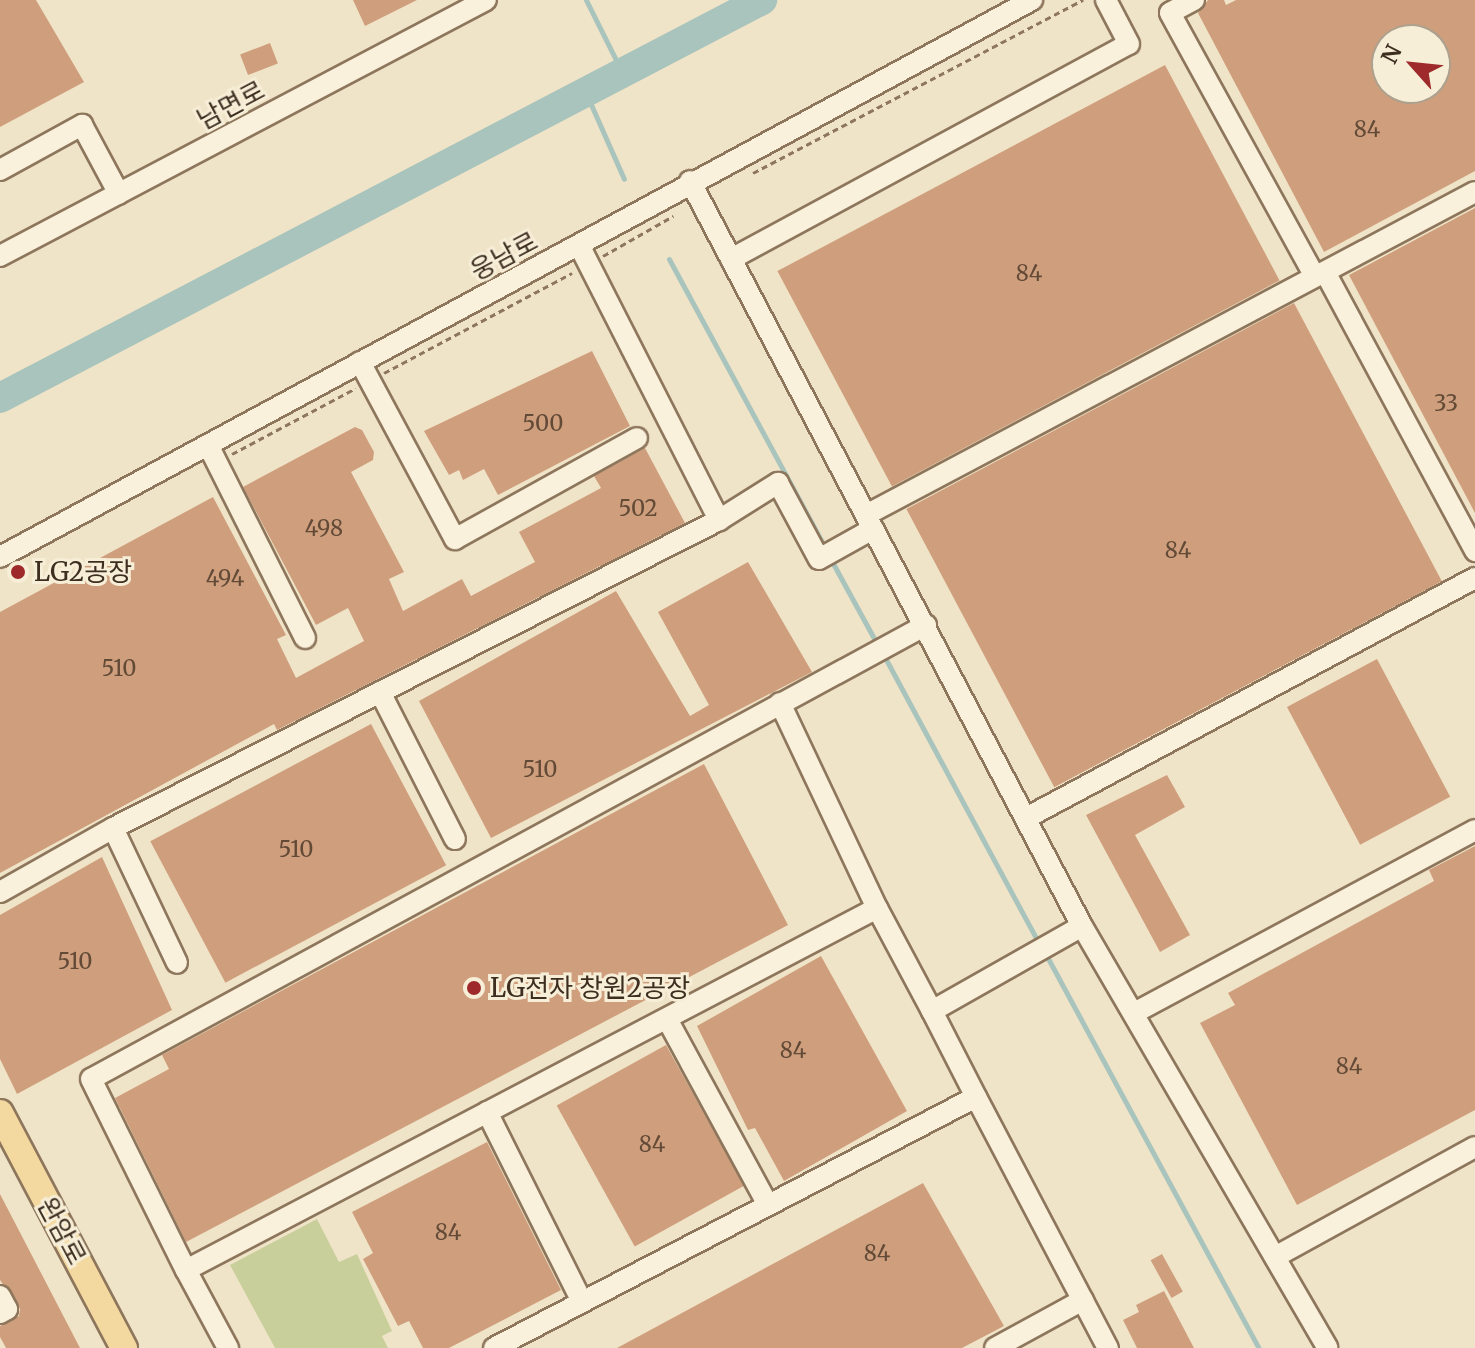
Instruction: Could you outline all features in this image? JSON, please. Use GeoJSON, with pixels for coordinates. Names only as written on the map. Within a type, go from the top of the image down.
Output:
{"type":"FeatureCollection","features":[{"type":"Feature","properties":{"kind":"main road","name":"완암로"},"geometry":{"type":"LineString","coordinates":[[0,1113],[124,1348]]}},
{"type":"Feature","properties":{"kind":"street","name":"남면로"},"geometry":{"type":"LineString","coordinates":[[0,256],[486,0]]}},
{"type":"Feature","properties":{"kind":"street","name":"웅남로"},"geometry":{"type":"LineString","coordinates":[[0,557],[212,454],[365,372],[690,181],[1032,0]]}},
{"type":"Feature","properties":{"kind":"street"},"geometry":{"type":"LineString","coordinates":[[731,259],[1129,44],[1106,0]]}},
{"type":"Feature","properties":{"kind":"street"},"geometry":{"type":"LineString","coordinates":[[1194,0],[1170,13],[1475,551]]}},
{"type":"Feature","properties":{"kind":"street"},"geometry":{"type":"LineString","coordinates":[[0,170],[82,125],[119,194]]}},
{"type":"Feature","properties":{"kind":"street"},"geometry":{"type":"LineString","coordinates":[[690,181],[1082,926],[1328,1348]]}},
{"type":"Feature","properties":{"kind":"street"},"geometry":{"type":"LineString","coordinates":[[0,892],[113,828],[719,520],[778,483],[819,559],[838,549],[869,522],[1475,192]]}},
{"type":"Feature","properties":{"kind":"street"},"geometry":{"type":"LineString","coordinates":[[579,245],[719,520]]}},
{"type":"Feature","properties":{"kind":"street"},"geometry":{"type":"LineString","coordinates":[[365,372],[455,539],[637,438]]}},
{"type":"Feature","properties":{"kind":"street"},"geometry":{"type":"LineString","coordinates":[[212,454],[305,638]]}},
{"type":"Feature","properties":{"kind":"street"},"geometry":{"type":"LineString","coordinates":[[1026,818],[1475,578]]}},
{"type":"Feature","properties":{"kind":"street"},"geometry":{"type":"LineString","coordinates":[[228,1348],[91,1079],[926,625]]}},
{"type":"Feature","properties":{"kind":"street"},"geometry":{"type":"LineString","coordinates":[[380,692],[455,839]]}},
{"type":"Feature","properties":{"kind":"street"},"geometry":{"type":"LineString","coordinates":[[780,703],[877,908],[1108,1348]]}},
{"type":"Feature","properties":{"kind":"street"},"geometry":{"type":"LineString","coordinates":[[113,828],[177,963]]}},
{"type":"Feature","properties":{"kind":"street"},"geometry":{"type":"LineString","coordinates":[[1134,1013],[1475,830]]}},
{"type":"Feature","properties":{"kind":"street"},"geometry":{"type":"LineString","coordinates":[[186,1270],[877,908]]}},
{"type":"Feature","properties":{"kind":"street"},"geometry":{"type":"LineString","coordinates":[[932,1011],[1053,946],[1082,926]]}},
{"type":"Feature","properties":{"kind":"street"},"geometry":{"type":"LineString","coordinates":[[667,1019],[768,1205]]}},
{"type":"Feature","properties":{"kind":"street"},"geometry":{"type":"LineString","coordinates":[[494,1348],[976,1097]]}},
{"type":"Feature","properties":{"kind":"street"},"geometry":{"type":"LineString","coordinates":[[487,1112],[582,1302]]}},
{"type":"Feature","properties":{"kind":"street"},"geometry":{"type":"LineString","coordinates":[[1275,1257],[1475,1147]]}},
{"type":"Feature","properties":{"kind":"street"},"geometry":{"type":"LineString","coordinates":[[0,1296],[7,1309],[0,1313]]}},
{"type":"Feature","properties":{"kind":"street"},"geometry":{"type":"LineString","coordinates":[[995,1348],[1083,1300]]}},
{"type":"Feature","properties":{"kind":"path"},"geometry":{"type":"LineString","coordinates":[[741,179],[1083,0]]}},
{"type":"Feature","properties":{"kind":"path"},"geometry":{"type":"LineString","coordinates":[[212,454],[365,372],[589,264],[700,201]]}},
{"type":"Feature","properties":{"kind":"green space"},"geometry":{"type":"Polygon","coordinates":[[[317,1219],[339,1262],[357,1254],[392,1331],[382,1336],[388,1348],[275,1348],[230,1265],[317,1219]]]}},
{"type":"Feature","properties":{"kind":"building"},"geometry":{"type":"Polygon","coordinates":[[[0,0],[36,0],[84,82],[0,127],[0,0]]]}},
{"type":"Feature","properties":{"kind":"building"},"geometry":{"type":"Polygon","coordinates":[[[353,0],[417,0],[365,26],[353,0]]]}},
{"type":"Feature","properties":{"kind":"building"},"geometry":{"type":"Polygon","coordinates":[[[1208,0],[1224,0],[1226,5],[1236,0],[1475,0],[1475,171],[1324,252],[1198,13],[1208,0]]]}},
{"type":"Feature","properties":{"kind":"building"},"geometry":{"type":"Polygon","coordinates":[[[270,43],[278,64],[248,75],[240,54],[270,43]]]}},
{"type":"Feature","properties":{"kind":"building"},"geometry":{"type":"Polygon","coordinates":[[[1165,65],[1280,280],[892,487],[777,271],[1165,65]]]}},
{"type":"Feature","properties":{"kind":"building"},"geometry":{"type":"Polygon","coordinates":[[[1475,208],[1475,513],[1349,275],[1475,208]]]}},
{"type":"Feature","properties":{"kind":"building"},"geometry":{"type":"Polygon","coordinates":[[[1294,303],[1442,581],[1054,787],[906,509],[1294,303]]]}},
{"type":"Feature","properties":{"kind":"building"},"geometry":{"type":"Polygon","coordinates":[[[592,351],[630,426],[498,495],[484,469],[463,480],[459,470],[449,475],[424,431],[592,351]]]}},
{"type":"Feature","properties":{"kind":"building"},"geometry":{"type":"Polygon","coordinates":[[[355,427],[362,430],[374,452],[373,460],[351,472],[404,572],[389,579],[403,611],[462,579],[471,596],[535,562],[519,532],[601,488],[594,476],[645,448],[685,523],[277,730],[274,724],[0,873],[0,612],[213,497],[286,635],[277,639],[296,678],[364,641],[348,608],[316,625],[243,487],[355,427]]]}},
{"type":"Feature","properties":{"kind":"building"},"geometry":{"type":"Polygon","coordinates":[[[748,562],[812,672],[491,838],[419,701],[616,591],[690,716],[709,705],[658,612],[748,562]]]}},
{"type":"Feature","properties":{"kind":"building"},"geometry":{"type":"Polygon","coordinates":[[[1377,659],[1450,797],[1360,845],[1287,707],[1377,659]]]}},
{"type":"Feature","properties":{"kind":"building"},"geometry":{"type":"Polygon","coordinates":[[[371,724],[446,865],[225,983],[150,841],[371,724]]]}},
{"type":"Feature","properties":{"kind":"building","name":"LG전자 창원2공장"},"geometry":{"type":"Polygon","coordinates":[[[704,764],[788,925],[186,1242],[115,1098],[169,1069],[162,1055],[704,764]]]}},
{"type":"Feature","properties":{"kind":"building"},"geometry":{"type":"Polygon","coordinates":[[[1167,775],[1185,807],[1135,835],[1190,935],[1160,952],[1086,815],[1167,775]]]}},
{"type":"Feature","properties":{"kind":"building"},"geometry":{"type":"Polygon","coordinates":[[[1475,846],[1475,1110],[1297,1205],[1200,1023],[1235,1005],[1228,993],[1434,881],[1429,870],[1475,846]]]}},
{"type":"Feature","properties":{"kind":"building"},"geometry":{"type":"Polygon","coordinates":[[[102,857],[172,1010],[17,1094],[0,1059],[0,915],[102,857]]]}},
{"type":"Feature","properties":{"kind":"building"},"geometry":{"type":"Polygon","coordinates":[[[821,956],[907,1111],[784,1181],[755,1128],[748,1130],[697,1026],[821,956]]]}},
{"type":"Feature","properties":{"kind":"building"},"geometry":{"type":"Polygon","coordinates":[[[666,1045],[744,1186],[635,1246],[557,1106],[666,1045]]]}},
{"type":"Feature","properties":{"kind":"building"},"geometry":{"type":"Polygon","coordinates":[[[487,1142],[561,1290],[449,1348],[423,1348],[409,1321],[398,1326],[363,1259],[373,1253],[352,1212],[487,1142]]]}},
{"type":"Feature","properties":{"kind":"building"},"geometry":{"type":"Polygon","coordinates":[[[923,1183],[1004,1326],[962,1348],[617,1348],[923,1183]]]}},
{"type":"Feature","properties":{"kind":"building"},"geometry":{"type":"Polygon","coordinates":[[[0,1194],[80,1348],[6,1348],[0,1337],[0,1326],[19,1316],[20,1309],[0,1280],[0,1194]]]}},
{"type":"Feature","properties":{"kind":"building"},"geometry":{"type":"Polygon","coordinates":[[[1162,1254],[1183,1292],[1171,1298],[1151,1260],[1162,1254]]]}},
{"type":"Feature","properties":{"kind":"building"},"geometry":{"type":"Polygon","coordinates":[[[1164,1291],[1194,1348],[1137,1348],[1123,1320],[1139,1312],[1136,1305],[1164,1291]]]}},
{"type":"Feature","properties":{"kind":"waterway"},"geometry":{"type":"LineString","coordinates":[[586,0],[622,72]]}},
{"type":"Feature","properties":{"kind":"waterway"},"geometry":{"type":"LineString","coordinates":[[0,398],[762,0]]}},
{"type":"Feature","properties":{"kind":"waterway"},"geometry":{"type":"LineString","coordinates":[[585,91],[624,179]]}},
{"type":"Feature","properties":{"kind":"waterway"},"geometry":{"type":"LineString","coordinates":[[669,259],[826,549]]}},
{"type":"Feature","properties":{"kind":"waterway"},"geometry":{"type":"LineString","coordinates":[[830,558],[877,644]]}},
{"type":"Feature","properties":{"kind":"waterway"},"geometry":{"type":"LineString","coordinates":[[882,652],[1039,943]]}},
{"type":"Feature","properties":{"kind":"waterway"},"geometry":{"type":"LineString","coordinates":[[1044,951],[1259,1348]]}},
{"type":"Feature","properties":{"kind":"place","name":"LG2공장"},"geometry":{"type":"Point","coordinates":[18,572]}},
{"type":"Feature","properties":{"kind":"place","name":"LG전자 창원2공장"},"geometry":{"type":"Point","coordinates":[474,988]}}]}
